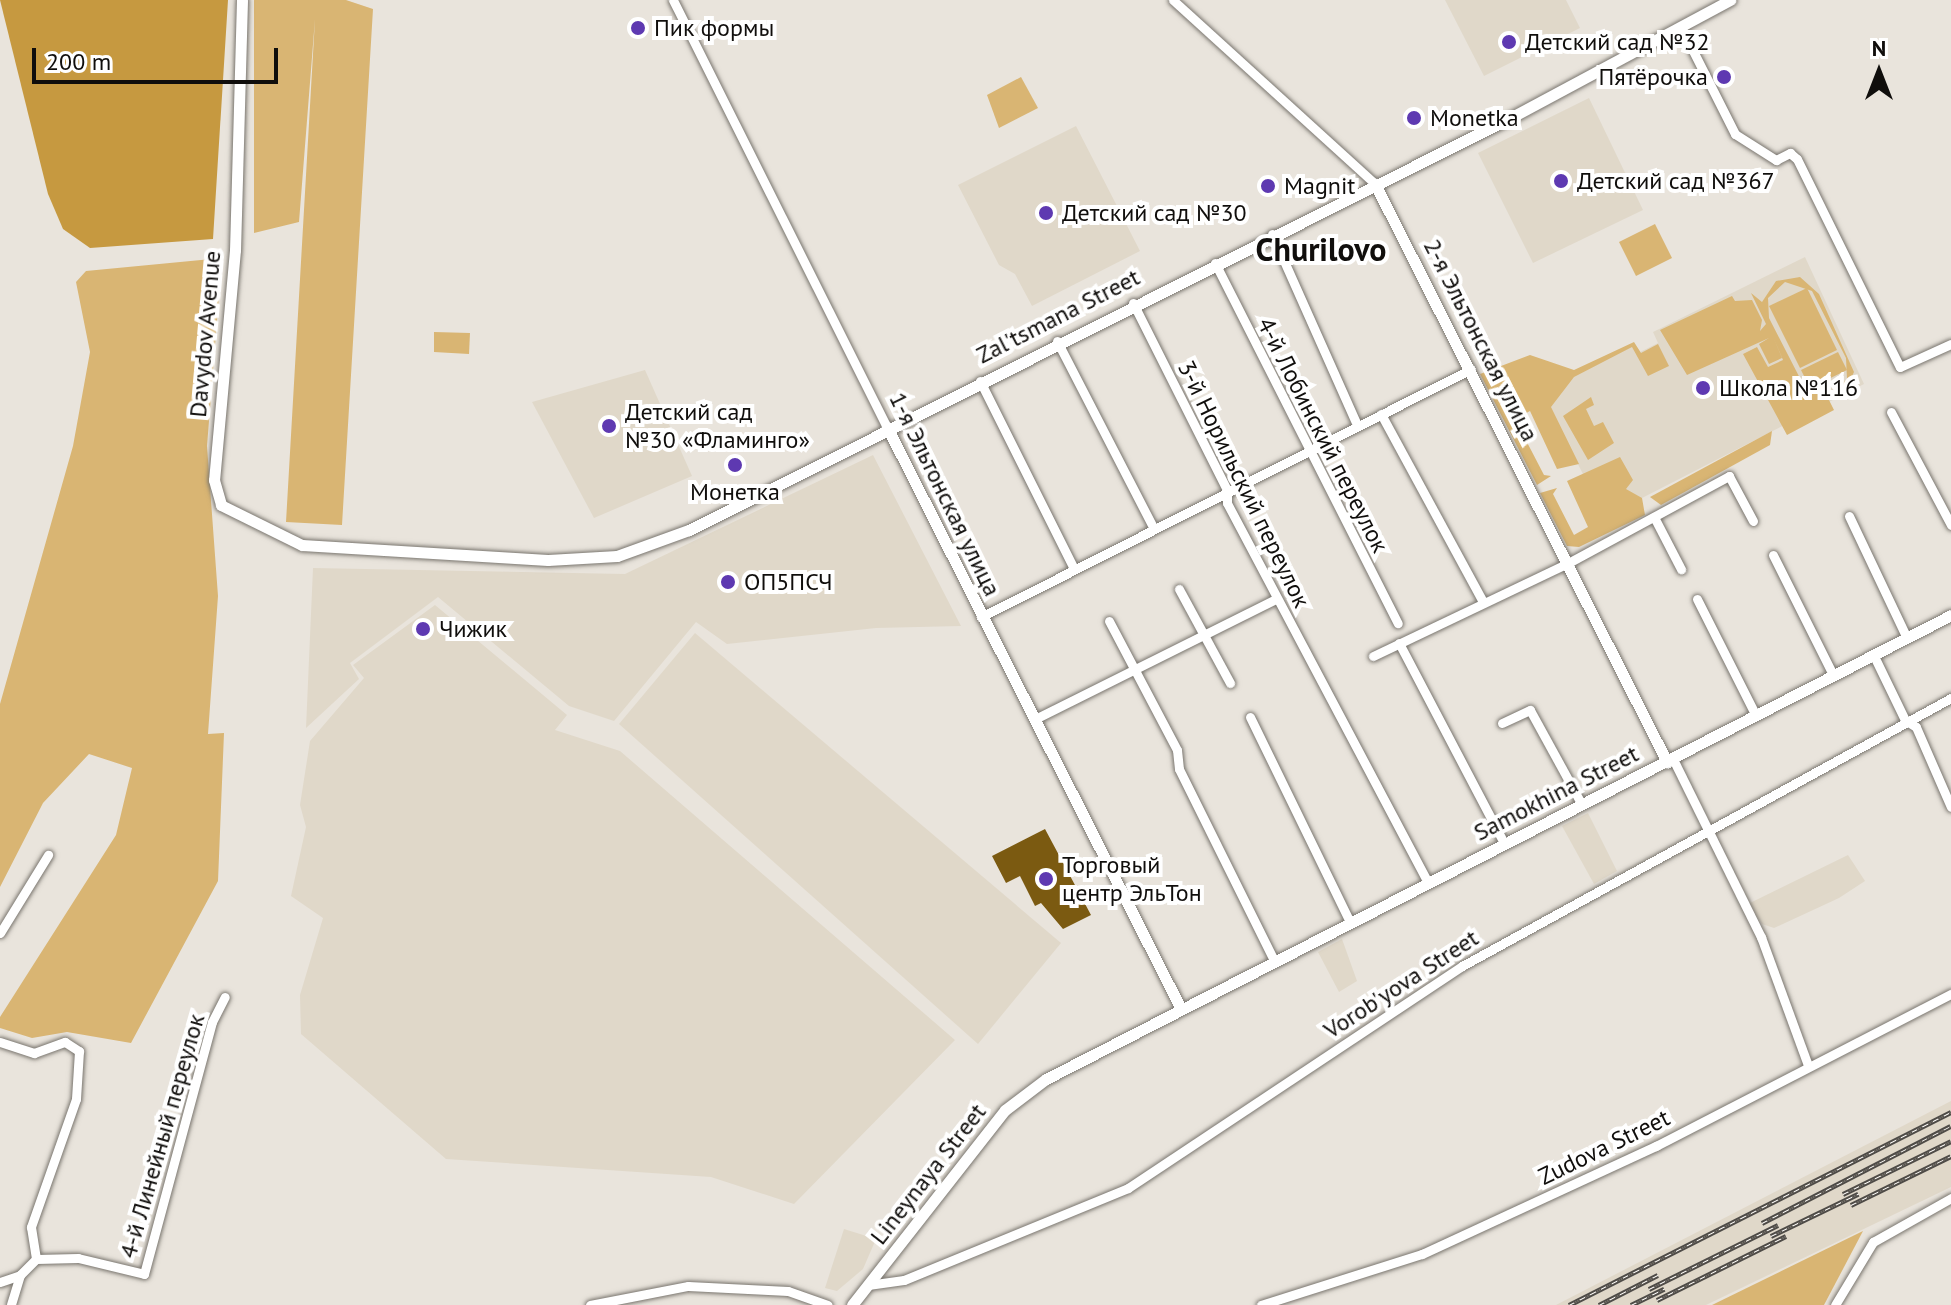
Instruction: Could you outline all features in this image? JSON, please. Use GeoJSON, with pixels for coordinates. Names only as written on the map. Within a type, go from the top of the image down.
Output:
{"type":"FeatureCollection","features":[{"type":"Feature","properties":{"kind":"street","name":"Davydov Avenue"},"geometry":{"type":"LineString","coordinates":[[242,0],[235,250],[214,480],[221,505],[266,530],[302,545],[378,549]]}},
{"type":"Feature","properties":{"kind":"street","name":"1-я Эльтонская улица"},"geometry":{"type":"LineString","coordinates":[[673,0],[1180,1007]]}},
{"type":"Feature","properties":{"kind":"street","name":"2-я Эльтонская улица"},"geometry":{"type":"LineString","coordinates":[[1173,0],[1375,184],[1670,760]]}},
{"type":"Feature","properties":{"kind":"street","name":"Zal'tsmana Street"},"geometry":{"type":"LineString","coordinates":[[378,549],[548,560],[617,556],[689,530],[1057,341],[1375,184],[1730,0]]}},
{"type":"Feature","properties":{"kind":"street"},"geometry":{"type":"LineString","coordinates":[[1681,27],[1735,134],[1776,160],[1790,153],[1797,159],[1900,367],[1951,344]]}},
{"type":"Feature","properties":{"kind":"street"},"geometry":{"type":"LineString","coordinates":[[1272,234],[1357,425]]}},
{"type":"Feature","properties":{"kind":"street","name":"4-й Лобинский переулок"},"geometry":{"type":"LineString","coordinates":[[1215,263],[1306,451],[1398,623]]}},
{"type":"Feature","properties":{"kind":"street","name":"3-й Норильский переулок"},"geometry":{"type":"LineString","coordinates":[[1133,303],[1227,490],[1227,503],[1428,882]]}},
{"type":"Feature","properties":{"kind":"street"},"geometry":{"type":"LineString","coordinates":[[1057,341],[1153,527]]}},
{"type":"Feature","properties":{"kind":"street"},"geometry":{"type":"LineString","coordinates":[[981,617],[1073,567],[1471,369]]}},
{"type":"Feature","properties":{"kind":"street"},"geometry":{"type":"LineString","coordinates":[[980,381],[1073,567]]}},
{"type":"Feature","properties":{"kind":"street"},"geometry":{"type":"LineString","coordinates":[[1891,412],[1951,525]]}},
{"type":"Feature","properties":{"kind":"street"},"geometry":{"type":"LineString","coordinates":[[1381,414],[1482,600]]}},
{"type":"Feature","properties":{"kind":"street"},"geometry":{"type":"LineString","coordinates":[[1373,656],[1482,600],[1570,562],[1729,476],[1753,521]]}},
{"type":"Feature","properties":{"kind":"street"},"geometry":{"type":"LineString","coordinates":[[1849,516],[1907,638]]}},
{"type":"Feature","properties":{"kind":"street"},"geometry":{"type":"LineString","coordinates":[[1654,517],[1681,569]]}},
{"type":"Feature","properties":{"kind":"street"},"geometry":{"type":"LineString","coordinates":[[1773,555],[1833,675]]}},
{"type":"Feature","properties":{"kind":"street"},"geometry":{"type":"LineString","coordinates":[[1179,589],[1230,683]]}},
{"type":"Feature","properties":{"kind":"street"},"geometry":{"type":"LineString","coordinates":[[1035,719],[1276,599]]}},
{"type":"Feature","properties":{"kind":"street"},"geometry":{"type":"LineString","coordinates":[[1697,599],[1755,714]]}},
{"type":"Feature","properties":{"kind":"street","name":"Samokhina Street"},"geometry":{"type":"LineString","coordinates":[[868,1285],[1005,1110],[1046,1079],[1273,958],[1582,805],[1951,615]]}},
{"type":"Feature","properties":{"kind":"street"},"geometry":{"type":"LineString","coordinates":[[1109,621],[1177,750],[1179,769],[1273,958]]}},
{"type":"Feature","properties":{"kind":"street"},"geometry":{"type":"LineString","coordinates":[[1399,643],[1504,843]]}},
{"type":"Feature","properties":{"kind":"street"},"geometry":{"type":"LineString","coordinates":[[1873,654],[1905,720],[1916,727],[1951,807]]}},
{"type":"Feature","properties":{"kind":"street","name":"Vorob'yova Street"},"geometry":{"type":"LineString","coordinates":[[868,1285],[904,1280],[1128,1188],[1462,966],[1905,720],[1951,698]]}},
{"type":"Feature","properties":{"kind":"street"},"geometry":{"type":"LineString","coordinates":[[1502,723],[1530,710],[1582,805]]}},
{"type":"Feature","properties":{"kind":"street"},"geometry":{"type":"LineString","coordinates":[[1250,717],[1349,920]]}},
{"type":"Feature","properties":{"kind":"street"},"geometry":{"type":"LineString","coordinates":[[1670,760],[1709,830],[1761,937],[1807,1063]]}},
{"type":"Feature","properties":{"kind":"street"},"geometry":{"type":"LineString","coordinates":[[0,933],[48,855]]}},
{"type":"Feature","properties":{"kind":"street","name":"Zudova Street"},"geometry":{"type":"LineString","coordinates":[[1261,1305],[1422,1254],[1656,1146],[1807,1063],[1951,994]]}},
{"type":"Feature","properties":{"kind":"street","name":"4-й Линейный переулок"},"geometry":{"type":"LineString","coordinates":[[36,1259],[78,1258],[144,1274],[212,1022],[225,997]]}},
{"type":"Feature","properties":{"kind":"street"},"geometry":{"type":"LineString","coordinates":[[0,1042],[34,1053],[65,1042],[79,1051],[76,1099],[31,1227],[36,1259],[20,1275],[0,1282]]}},
{"type":"Feature","properties":{"kind":"street"},"geometry":{"type":"LineString","coordinates":[[1835,1305],[1873,1242],[1951,1198]]}},
{"type":"Feature","properties":{"kind":"street"},"geometry":{"type":"LineString","coordinates":[[11,1305],[20,1275]]}},
{"type":"Feature","properties":{"kind":"street"},"geometry":{"type":"LineString","coordinates":[[852,1305],[868,1285]]}},
{"type":"Feature","properties":{"kind":"street"},"geometry":{"type":"LineString","coordinates":[[590,1305],[688,1286],[788,1291],[828,1305]]}},
{"type":"Feature","properties":{"kind":"shaded area"},"geometry":{"type":"Polygon","coordinates":[[[0,0],[228,0],[213,239],[90,248],[63,229],[48,194],[0,0]]]}},
{"type":"Feature","properties":{"kind":"shaded area"},"geometry":{"type":"Polygon","coordinates":[[[254,0],[346,0],[373,9],[342,525],[286,522],[315,19],[299,222],[254,233],[254,0]]]}},
{"type":"Feature","properties":{"kind":"shaded area","name":"Детский сад №32"},"geometry":{"type":"Polygon","coordinates":[[[1445,0],[1566,0],[1580,28],[1484,76],[1445,0]]]}},
{"type":"Feature","properties":{"kind":"shaded area"},"geometry":{"type":"Polygon","coordinates":[[[1021,77],[1038,108],[999,128],[987,95],[1021,77]]]}},
{"type":"Feature","properties":{"kind":"shaded area","name":"Детский сад №367"},"geometry":{"type":"Polygon","coordinates":[[[1589,98],[1643,210],[1533,263],[1478,153],[1589,98]]]}},
{"type":"Feature","properties":{"kind":"shaded area","name":"Детский сад №30"},"geometry":{"type":"Polygon","coordinates":[[[1076,126],[1140,251],[1032,306],[1015,274],[999,265],[958,185],[1076,126]]]}},
{"type":"Feature","properties":{"kind":"shaded area"},"geometry":{"type":"Polygon","coordinates":[[[1655,224],[1672,258],[1636,276],[1619,242],[1655,224]]]}},
{"type":"Feature","properties":{"kind":"shaded area","name":"Школа №116"},"geometry":{"type":"Polygon","coordinates":[[[1805,257],[1864,384],[1605,517],[1541,392],[1634,343],[1640,352],[1658,343],[1653,332],[1805,257]]]}},
{"type":"Feature","properties":{"kind":"shaded area"},"geometry":{"type":"Polygon","coordinates":[[[222,258],[207,446],[218,596],[208,734],[224,733],[218,881],[131,1043],[67,1032],[32,1038],[0,1028],[0,1017],[116,835],[132,768],[89,754],[43,803],[0,887],[0,704],[73,446],[90,352],[76,282],[86,271],[222,258]]]}},
{"type":"Feature","properties":{"kind":"shaded area"},"geometry":{"type":"Polygon","coordinates":[[[1800,277],[1819,294],[1854,372],[1845,391],[1829,400],[1834,410],[1787,435],[1743,354],[1757,347],[1768,367],[1783,360],[1773,337],[1782,358],[1769,364],[1759,344],[1769,338],[1687,375],[1660,330],[1732,296],[1735,301],[1752,300],[1762,320],[1760,331],[1766,324],[1751,293],[1762,302],[1776,281],[1800,277]],[[1785,282],[1768,298],[1769,318],[1805,388],[1832,394],[1847,379],[1846,358],[1812,291],[1785,282]]]}},
{"type":"Feature","properties":{"kind":"shaded area"},"geometry":{"type":"Polygon","coordinates":[[[1807,288],[1837,350],[1800,368],[1769,306],[1807,288]]]}},
{"type":"Feature","properties":{"kind":"shaded area"},"geometry":{"type":"Polygon","coordinates":[[[434,332],[470,333],[469,354],[434,352],[434,332]]]}},
{"type":"Feature","properties":{"kind":"shaded area"},"geometry":{"type":"Polygon","coordinates":[[[1634,342],[1641,353],[1658,344],[1669,366],[1648,376],[1632,347],[1574,377],[1551,407],[1579,464],[1557,469],[1530,411],[1515,419],[1544,475],[1551,476],[1537,485],[1480,374],[1530,355],[1574,370],[1634,342]]]}},
{"type":"Feature","properties":{"kind":"shaded area"},"geometry":{"type":"Polygon","coordinates":[[[1838,352],[1847,370],[1810,388],[1801,370],[1838,352]]]}},
{"type":"Feature","properties":{"kind":"shaded area","name":"Детский сад №30 «Фламинго»"},"geometry":{"type":"Polygon","coordinates":[[[645,370],[692,476],[594,518],[532,402],[645,370]]]}},
{"type":"Feature","properties":{"kind":"shaded area"},"geometry":{"type":"Polygon","coordinates":[[[1591,397],[1594,405],[1586,409],[1594,426],[1603,422],[1614,443],[1588,460],[1563,416],[1591,397]]]}},
{"type":"Feature","properties":{"kind":"shaded area"},"geometry":{"type":"Polygon","coordinates":[[[1772,431],[1770,445],[1661,505],[1650,497],[1772,431]]]}},
{"type":"Feature","properties":{"kind":"shaded area"},"geometry":{"type":"Polygon","coordinates":[[[873,455],[961,626],[876,628],[727,644],[696,622],[614,721],[569,706],[438,597],[350,663],[359,679],[306,728],[313,568],[625,574],[873,455]]]}},
{"type":"Feature","properties":{"kind":"shaded area"},"geometry":{"type":"Polygon","coordinates":[[[1620,457],[1633,480],[1626,489],[1642,498],[1645,515],[1579,547],[1567,546],[1540,493],[1557,488],[1553,494],[1574,535],[1588,527],[1567,481],[1620,457]]]}},
{"type":"Feature","properties":{"kind":"shaded area"},"geometry":{"type":"Polygon","coordinates":[[[435,605],[567,715],[555,730],[620,751],[955,1040],[794,1204],[711,1177],[446,1159],[301,1034],[300,995],[323,918],[291,896],[306,827],[300,805],[310,741],[364,678],[353,665],[435,605]]]}},
{"type":"Feature","properties":{"kind":"shaded area"},"geometry":{"type":"Polygon","coordinates":[[[695,633],[1061,943],[978,1044],[619,724],[695,633]]]}},
{"type":"Feature","properties":{"kind":"shaded area"},"geometry":{"type":"Polygon","coordinates":[[[1588,813],[1617,871],[1594,884],[1562,826],[1588,813]]]}},
{"type":"Feature","properties":{"kind":"shaded area"},"geometry":{"type":"Polygon","coordinates":[[[1848,855],[1865,881],[1839,898],[1774,928],[1762,924],[1748,904],[1848,855]]]}},
{"type":"Feature","properties":{"kind":"shaded area"},"geometry":{"type":"Polygon","coordinates":[[[1342,939],[1357,981],[1339,992],[1318,952],[1342,939]]]}},
{"type":"Feature","properties":{"kind":"shaded area"},"geometry":{"type":"Polygon","coordinates":[[[1951,1101],[1951,1187],[1706,1305],[1556,1305],[1951,1101]]]}},
{"type":"Feature","properties":{"kind":"shaded area"},"geometry":{"type":"Polygon","coordinates":[[[844,1229],[876,1239],[863,1269],[837,1291],[825,1288],[844,1229]]]}},
{"type":"Feature","properties":{"kind":"shaded area"},"geometry":{"type":"Polygon","coordinates":[[[1863,1231],[1824,1305],[1712,1305],[1863,1231]]]}},
{"type":"Feature","properties":{"kind":"building","name":"Торговый центр ЭльТон"},"geometry":{"type":"Polygon","coordinates":[[[1045,829],[1091,915],[1063,929],[1041,903],[1035,906],[1020,876],[1006,883],[992,856],[1045,829]]]}},
{"type":"Feature","properties":{"kind":"railway"},"geometry":{"type":"LineString","coordinates":[[1569,1305],[1951,1112]]}},
{"type":"Feature","properties":{"kind":"railway"},"geometry":{"type":"LineString","coordinates":[[1762,1223],[1951,1126]]}},
{"type":"Feature","properties":{"kind":"railway"},"geometry":{"type":"LineString","coordinates":[[1843,1194],[1951,1141]]}},
{"type":"Feature","properties":{"kind":"railway"},"geometry":{"type":"LineString","coordinates":[[1851,1205],[1951,1156]]}},
{"type":"Feature","properties":{"kind":"railway"},"geometry":{"type":"LineString","coordinates":[[1771,1236],[1858,1194]]}},
{"type":"Feature","properties":{"kind":"railway"},"geometry":{"type":"LineString","coordinates":[[1649,1289],[1778,1225]]}},
{"type":"Feature","properties":{"kind":"railway"},"geometry":{"type":"LineString","coordinates":[[1657,1300],[1786,1236]]}},
{"type":"Feature","properties":{"kind":"railway"},"geometry":{"type":"LineString","coordinates":[[1599,1305],[1658,1275]]}},
{"type":"Feature","properties":{"kind":"railway"},"geometry":{"type":"LineString","coordinates":[[1631,1305],[1664,1289]]}},
{"type":"Feature","properties":{"kind":"place","name":"Пик формы"},"geometry":{"type":"Point","coordinates":[638,28]}},
{"type":"Feature","properties":{"kind":"place","name":"Детский сад №32"},"geometry":{"type":"Point","coordinates":[1509,42]}},
{"type":"Feature","properties":{"kind":"place","name":"Пятёрочка"},"geometry":{"type":"Point","coordinates":[1724,77]}},
{"type":"Feature","properties":{"kind":"place","name":"Monetka"},"geometry":{"type":"Point","coordinates":[1414,118]}},
{"type":"Feature","properties":{"kind":"place","name":"Детский сад №367"},"geometry":{"type":"Point","coordinates":[1561,181]}},
{"type":"Feature","properties":{"kind":"place","name":"Magnit"},"geometry":{"type":"Point","coordinates":[1268,186]}},
{"type":"Feature","properties":{"kind":"place","name":"Детский сад №30"},"geometry":{"type":"Point","coordinates":[1046,213]}},
{"type":"Feature","properties":{"kind":"place","name":"Школа №116"},"geometry":{"type":"Point","coordinates":[1703,388]}},
{"type":"Feature","properties":{"kind":"place","name":"Детский сад №30 «Фламинго»"},"geometry":{"type":"Point","coordinates":[609,426]}},
{"type":"Feature","properties":{"kind":"place","name":"Монетка"},"geometry":{"type":"Point","coordinates":[735,465]}},
{"type":"Feature","properties":{"kind":"place","name":"ОП5ПСЧ"},"geometry":{"type":"Point","coordinates":[728,582]}},
{"type":"Feature","properties":{"kind":"place","name":"Чижик"},"geometry":{"type":"Point","coordinates":[423,629]}},
{"type":"Feature","properties":{"kind":"place","name":"Торговый центр ЭльТон"},"geometry":{"type":"Point","coordinates":[1046,879]}},
{"type":"Feature","properties":{"kind":"district","name":"Churilovo"},"geometry":{"type":"Point","coordinates":[1321,249]}}]}
